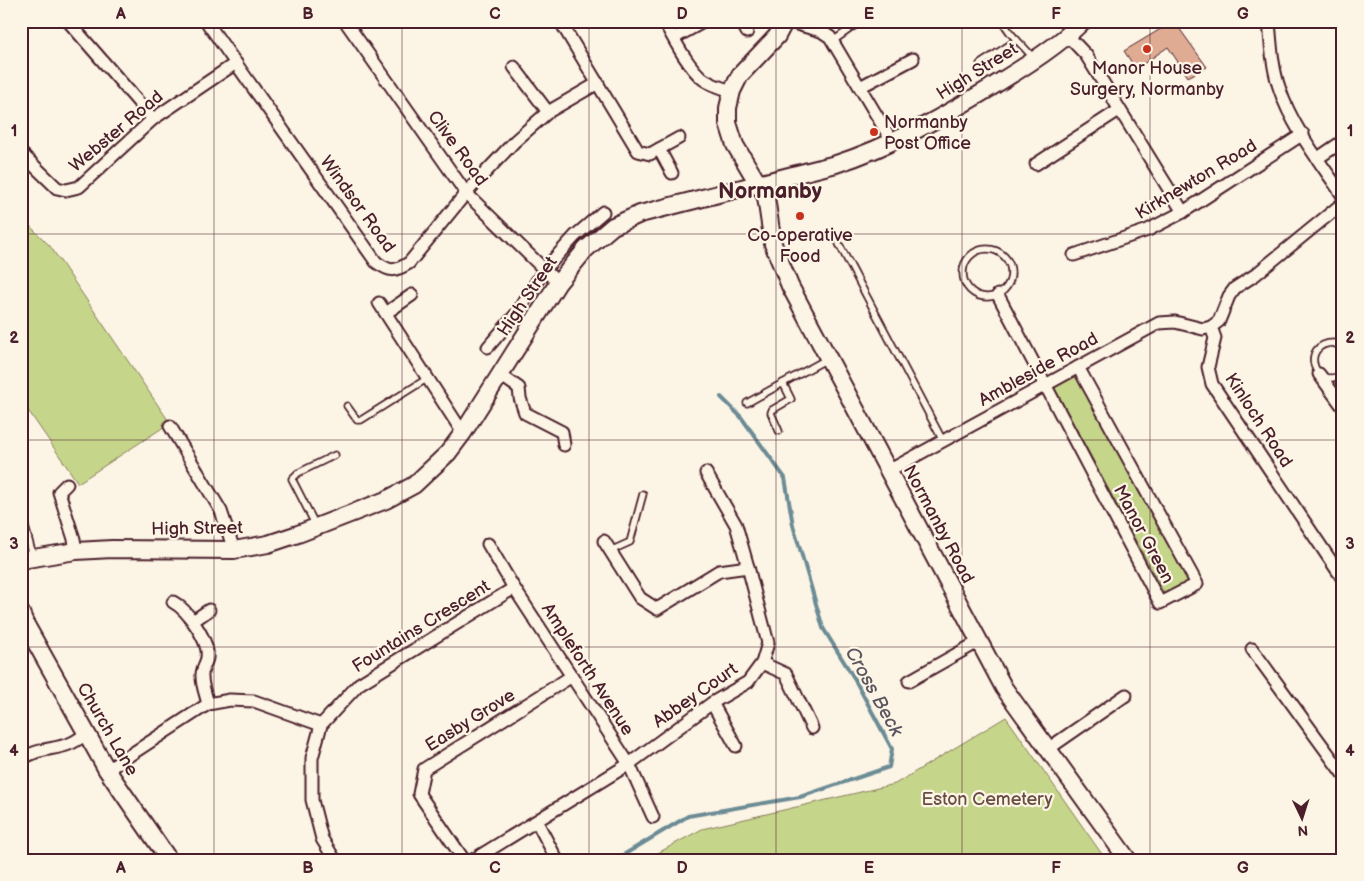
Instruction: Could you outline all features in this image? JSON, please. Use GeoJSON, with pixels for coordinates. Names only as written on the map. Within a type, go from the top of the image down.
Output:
{"type":"FeatureCollection","features":[{"type":"Feature","properties":{"kind":"street"},"geometry":{"type":"LineString","coordinates":[[68,21],[154,119]]}},
{"type":"Feature","properties":{"kind":"street","name":"Windsor Road"},"geometry":{"type":"LineString","coordinates":[[206,21],[376,262],[387,270],[398,270],[409,263],[466,192],[515,141],[548,112],[598,83]]}},
{"type":"Feature","properties":{"kind":"street","name":"Clive Road"},"geometry":{"type":"LineString","coordinates":[[345,21],[466,192],[558,283]]}},
{"type":"Feature","properties":{"kind":"street"},"geometry":{"type":"LineString","coordinates":[[560,21],[638,151],[655,152],[679,138]]}},
{"type":"Feature","properties":{"kind":"street"},"geometry":{"type":"LineString","coordinates":[[664,21],[692,67],[712,84],[732,91],[740,75],[777,36],[786,21],[820,31],[833,41],[893,143]]}},
{"type":"Feature","properties":{"kind":"street"},"geometry":{"type":"LineString","coordinates":[[674,38],[705,21]]}},
{"type":"Feature","properties":{"kind":"street","name":"High Street"},"geometry":{"type":"LineString","coordinates":[[27,559],[76,551],[112,549],[234,550],[268,544],[386,500],[414,485],[448,453],[463,433],[558,283],[586,249],[613,226],[640,214],[836,164],[865,155],[893,143],[933,122],[1034,59],[1068,36],[1083,21]]}},
{"type":"Feature","properties":{"kind":"street"},"geometry":{"type":"LineString","coordinates":[[1269,21],[1273,61],[1280,90],[1293,119],[1343,196]]}},
{"type":"Feature","properties":{"kind":"street"},"geometry":{"type":"LineString","coordinates":[[1068,36],[1086,55],[1183,212]]}},
{"type":"Feature","properties":{"kind":"street"},"geometry":{"type":"LineString","coordinates":[[860,87],[913,59]]}},
{"type":"Feature","properties":{"kind":"street","name":"Webster Road"},"geometry":{"type":"LineString","coordinates":[[21,153],[57,188],[66,190],[79,187],[154,119],[236,63]]}},
{"type":"Feature","properties":{"kind":"street"},"geometry":{"type":"LineString","coordinates":[[514,67],[548,112]]}},
{"type":"Feature","properties":{"kind":"street","name":"Normanby Road"},"geometry":{"type":"LineString","coordinates":[[732,91],[728,108],[728,124],[735,145],[766,197],[773,244],[790,286],[1004,688],[1128,860]]}},
{"type":"Feature","properties":{"kind":"street"},"geometry":{"type":"LineString","coordinates":[[1036,164],[1119,110]]}},
{"type":"Feature","properties":{"kind":"street","name":"Kirknewton Road"},"geometry":{"type":"LineString","coordinates":[[1074,255],[1148,230],[1183,212],[1302,134]]}},
{"type":"Feature","properties":{"kind":"street"},"geometry":{"type":"LineString","coordinates":[[1318,158],[1343,141]]}},
{"type":"Feature","properties":{"kind":"street"},"geometry":{"type":"LineString","coordinates":[[655,152],[672,174]]}},
{"type":"Feature","properties":{"kind":"street"},"geometry":{"type":"LineString","coordinates":[[1211,327],[1219,321],[1229,296],[1235,288],[1255,275],[1343,202]]}},
{"type":"Feature","properties":{"kind":"street"},"geometry":{"type":"LineString","coordinates":[[488,348],[517,314],[544,270],[575,236],[603,212]]}},
{"type":"Feature","properties":{"kind":"street"},"geometry":{"type":"LineString","coordinates":[[386,313],[412,295]]}},
{"type":"Feature","properties":{"kind":"street"},"geometry":{"type":"LineString","coordinates":[[998,295],[1045,385]]}},
{"type":"Feature","properties":{"kind":"street"},"geometry":{"type":"LineString","coordinates":[[379,303],[463,433]]}},
{"type":"Feature","properties":{"kind":"street","name":"Ambleside Road"},"geometry":{"type":"LineString","coordinates":[[888,471],[1159,323],[1175,322],[1203,329],[1211,327]]}},
{"type":"Feature","properties":{"kind":"street","name":"Kinloch Road"},"geometry":{"type":"LineString","coordinates":[[1211,327],[1215,338],[1208,367],[1212,384],[1343,579]]}},
{"type":"Feature","properties":{"kind":"street","name":"Manor Green"},"geometry":{"type":"LineString","coordinates":[[1045,385],[1160,603],[1197,584],[1078,367]]}},
{"type":"Feature","properties":{"kind":"street"},"geometry":{"type":"LineString","coordinates":[[499,374],[519,388],[525,413],[562,432],[564,445]]}},
{"type":"Feature","properties":{"kind":"street"},"geometry":{"type":"LineString","coordinates":[[1319,374],[1343,407]]}},
{"type":"Feature","properties":{"kind":"street"},"geometry":{"type":"LineString","coordinates":[[170,426],[221,511],[234,550]]}},
{"type":"Feature","properties":{"kind":"street","name":"Abbey Court"},"geometry":{"type":"LineString","coordinates":[[472,860],[629,764],[712,703],[748,682],[762,663],[768,643],[736,525],[706,473]]}},
{"type":"Feature","properties":{"kind":"street"},"geometry":{"type":"LineString","coordinates":[[67,484],[59,492],[76,551]]}},
{"type":"Feature","properties":{"kind":"street"},"geometry":{"type":"LineString","coordinates":[[604,541],[640,598],[656,609],[719,571],[748,567]]}},
{"type":"Feature","properties":{"kind":"street","name":"Ampleforth Avenue"},"geometry":{"type":"LineString","coordinates":[[488,544],[514,588],[629,764],[653,817]]}},
{"type":"Feature","properties":{"kind":"street","name":"Fountains Crescent"},"geometry":{"type":"LineString","coordinates":[[336,860],[322,839],[312,800],[312,758],[322,726],[359,684],[514,588]]}},
{"type":"Feature","properties":{"kind":"street"},"geometry":{"type":"LineString","coordinates":[[173,602],[178,604],[193,621],[206,646],[207,657],[201,675],[208,704]]}},
{"type":"Feature","properties":{"kind":"street"},"geometry":{"type":"LineString","coordinates":[[193,621],[209,610]]}},
{"type":"Feature","properties":{"kind":"street","name":"Church Lane"},"geometry":{"type":"LineString","coordinates":[[21,613],[107,770],[169,860]]}},
{"type":"Feature","properties":{"kind":"street"},"geometry":{"type":"LineString","coordinates":[[909,680],[978,642]]}},
{"type":"Feature","properties":{"kind":"street"},"geometry":{"type":"LineString","coordinates":[[1252,649],[1343,774]]}},
{"type":"Feature","properties":{"kind":"street"},"geometry":{"type":"LineString","coordinates":[[762,663],[786,674],[812,728]]}},
{"type":"Feature","properties":{"kind":"street","name":"Easby Grove"},"geometry":{"type":"LineString","coordinates":[[464,860],[419,794],[424,770],[572,676]]}},
{"type":"Feature","properties":{"kind":"street"},"geometry":{"type":"LineString","coordinates":[[1048,749],[1126,695]]}},
{"type":"Feature","properties":{"kind":"street"},"geometry":{"type":"LineString","coordinates":[[107,770],[208,704],[230,700],[254,701],[322,726]]}},
{"type":"Feature","properties":{"kind":"street"},"geometry":{"type":"LineString","coordinates":[[712,703],[736,746]]}},
{"type":"Feature","properties":{"kind":"street"},"geometry":{"type":"LineString","coordinates":[[23,755],[68,744],[87,734]]}},
{"type":"Feature","properties":{"kind":"street"},"geometry":{"type":"LineString","coordinates":[[536,822],[557,860]]}},
{"type":"Feature","properties":{"kind":"lane"},"geometry":{"type":"LineString","coordinates":[[833,41],[861,21]]}},
{"type":"Feature","properties":{"kind":"lane"},"geometry":{"type":"LineString","coordinates":[[1003,21],[1013,37],[1024,46],[1034,59]]}},
{"type":"Feature","properties":{"kind":"lane"},"geometry":{"type":"LineString","coordinates":[[980,64],[1016,40]]}},
{"type":"Feature","properties":{"kind":"lane"},"geometry":{"type":"LineString","coordinates":[[839,244],[943,441]]}},
{"type":"Feature","properties":{"kind":"lane"},"geometry":{"type":"LineString","coordinates":[[990,248],[1005,256],[1010,263],[1012,275],[1010,283],[998,295],[987,298],[979,296],[966,285],[963,273],[964,264],[968,257],[975,252],[990,248]]}},
{"type":"Feature","properties":{"kind":"lane"},"geometry":{"type":"LineString","coordinates":[[1343,348],[1334,343],[1327,343],[1317,349],[1313,357],[1313,363],[1319,374],[1331,378],[1343,373]]}},
{"type":"Feature","properties":{"kind":"lane"},"geometry":{"type":"LineString","coordinates":[[747,403],[828,358]]}},
{"type":"Feature","properties":{"kind":"lane"},"geometry":{"type":"LineString","coordinates":[[347,406],[357,420],[360,420],[428,378]]}},
{"type":"Feature","properties":{"kind":"lane"},"geometry":{"type":"LineString","coordinates":[[779,431],[771,413],[772,410],[791,399],[784,383]]}},
{"type":"Feature","properties":{"kind":"lane"},"geometry":{"type":"LineString","coordinates":[[316,527],[292,479],[298,473],[335,455]]}},
{"type":"Feature","properties":{"kind":"lane"},"geometry":{"type":"LineString","coordinates":[[610,552],[630,542],[643,494]]}},
{"type":"Feature","properties":{"kind":"lane"},"geometry":{"type":"LineString","coordinates":[[21,511],[27,559]]}},
{"type":"Feature","properties":{"kind":"green space"},"geometry":{"type":"Polygon","coordinates":[[[21,217],[50,246],[170,423],[78,483],[21,400],[21,217]]]}},
{"type":"Feature","properties":{"kind":"green space"},"geometry":{"type":"Polygon","coordinates":[[[1075,370],[1192,581],[1164,593],[1053,385],[1075,370]]]}},
{"type":"Feature","properties":{"kind":"green space","name":"Eston Cemetery"},"geometry":{"type":"Polygon","coordinates":[[[1006,717],[1106,860],[645,860],[702,829],[895,784],[1006,717]]]}},
{"type":"Feature","properties":{"kind":"building","name":"Manor House Surgery, Normanby"},"geometry":{"type":"Polygon","coordinates":[[[1174,21],[1207,67],[1188,77],[1168,47],[1136,69],[1124,51],[1174,21]]]}},
{"type":"Feature","properties":{"kind":"waterway","name":"Cross Beck"},"geometry":{"type":"LineString","coordinates":[[615,860],[688,816],[800,797],[889,767],[892,749],[854,678],[823,628],[793,525],[785,478],[741,417],[721,397]]}},
{"type":"Feature","properties":{"kind":"place","name":"Manor House Surgery, Normanby"},"geometry":{"type":"Point","coordinates":[1147,49]}},
{"type":"Feature","properties":{"kind":"place","name":"Normanby Post Office"},"geometry":{"type":"Point","coordinates":[874,132]}},
{"type":"Feature","properties":{"kind":"place","name":"Co-operative Food"},"geometry":{"type":"Point","coordinates":[800,216]}},
{"type":"Feature","properties":{"kind":"district","name":"Normanby"},"geometry":{"type":"Point","coordinates":[770,190]}}]}
